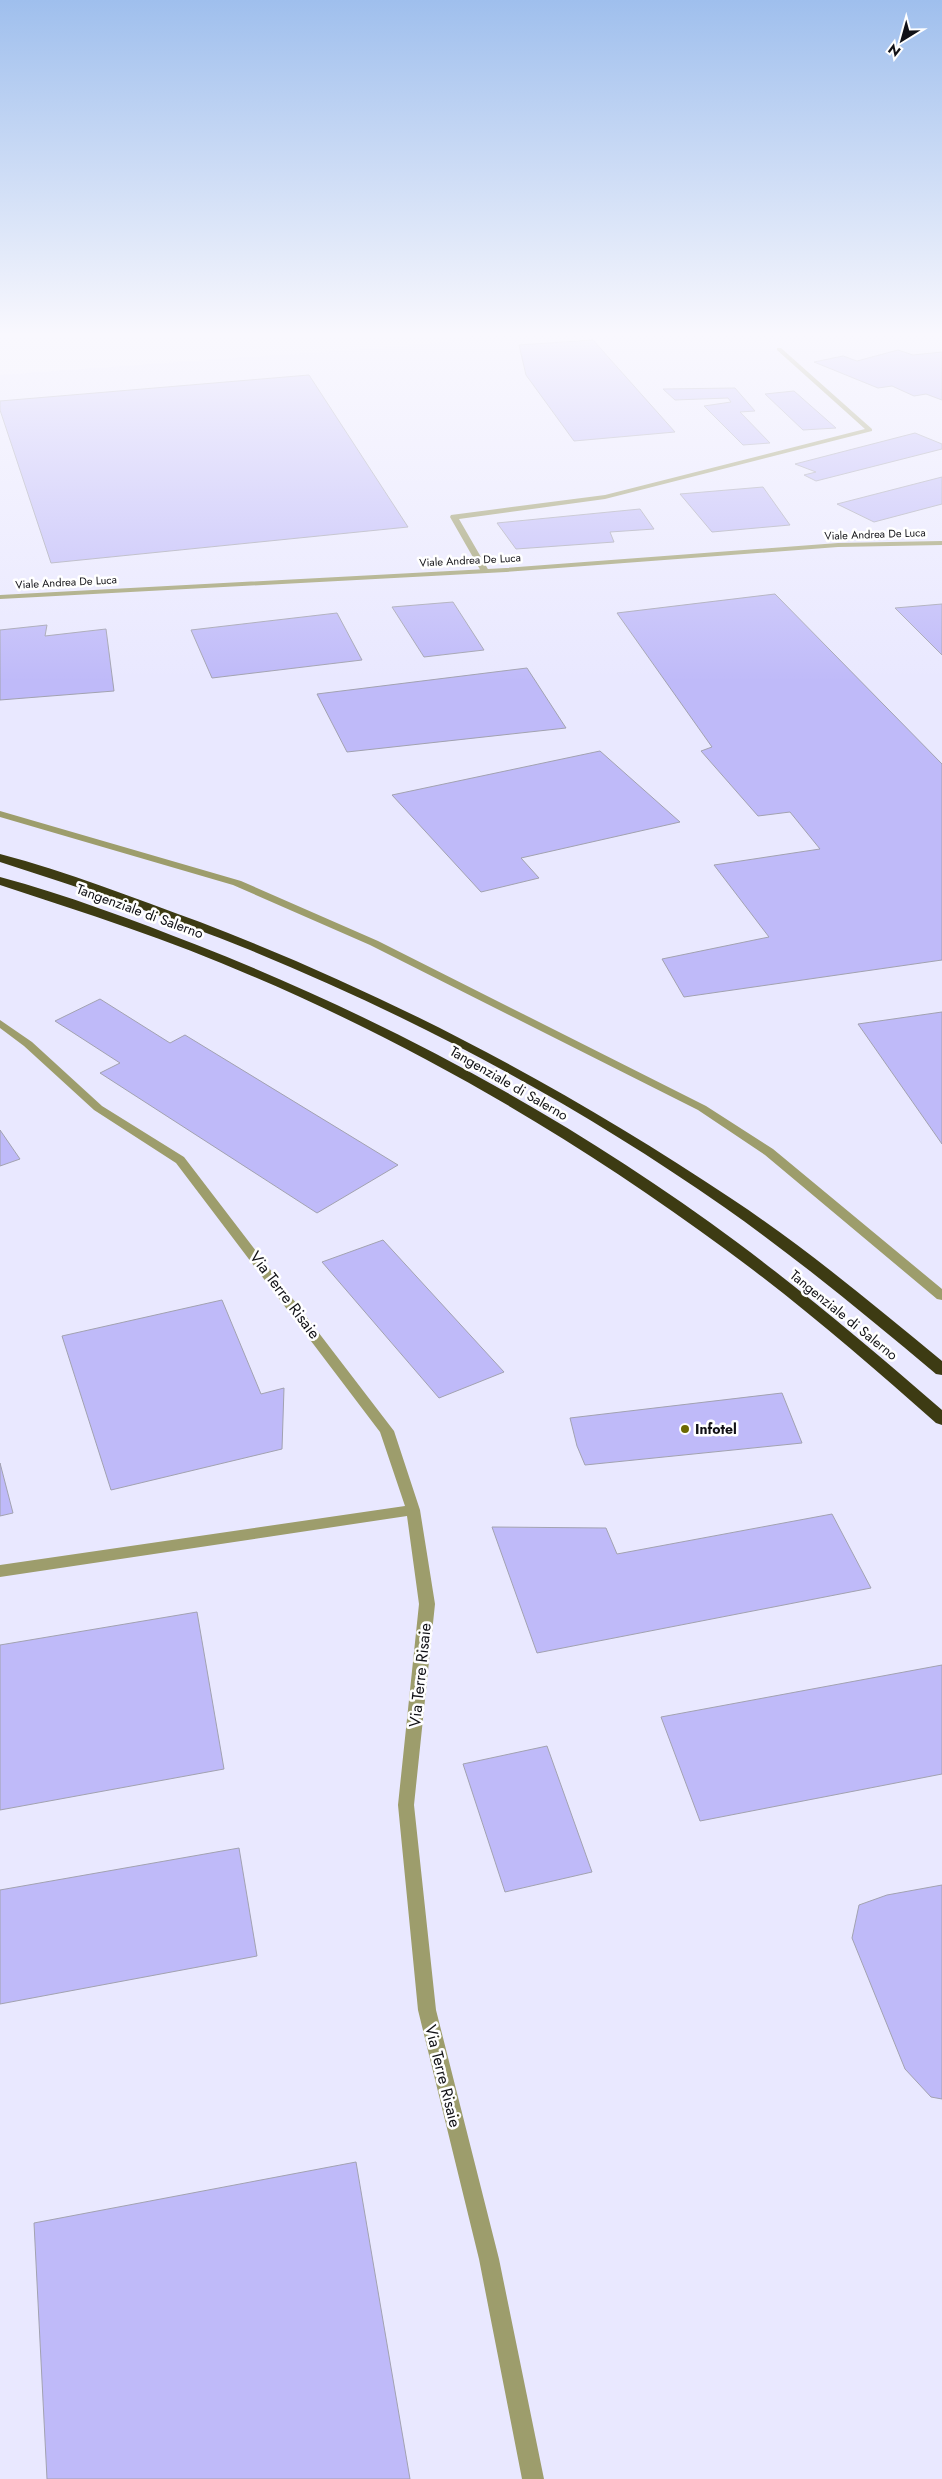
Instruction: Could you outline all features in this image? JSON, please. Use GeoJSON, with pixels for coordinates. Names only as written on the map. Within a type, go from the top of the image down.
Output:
{"type":"FeatureCollection","features":[{"type":"Feature","properties":{"kind":"highway","name":"Tangenziale di Salerno"},"geometry":{"type":"LineString","coordinates":[[0,858],[134,900],[196,923],[313,971],[449,1035],[597,1118],[744,1214],[860,1302],[942,1370]]}},
{"type":"Feature","properties":{"kind":"highway","name":"Tangenziale di Salerno"},"geometry":{"type":"LineString","coordinates":[[0,881],[172,938],[285,986],[395,1038],[523,1108],[667,1199],[742,1254],[826,1318],[942,1419]]}},
{"type":"Feature","properties":{"kind":"street"},"geometry":{"type":"LineString","coordinates":[[485,571],[454,517],[605,497],[788,451]]}},
{"type":"Feature","properties":{"kind":"street","name":"Viale Andrea De Luca"},"geometry":{"type":"LineString","coordinates":[[0,597],[485,571],[838,545],[942,543]]}},
{"type":"Feature","properties":{"kind":"street"},"geometry":{"type":"LineString","coordinates":[[0,814],[237,883],[374,943],[702,1108],[769,1152],[942,1296]]}},
{"type":"Feature","properties":{"kind":"street","name":"Via Terre Risaie"},"geometry":{"type":"LineString","coordinates":[[0,1023],[28,1044],[98,1108],[180,1160],[388,1431],[413,1510],[428,1604],[406,1805],[427,2010],[489,2259],[533,2479]]}},
{"type":"Feature","properties":{"kind":"street"},"geometry":{"type":"LineString","coordinates":[[0,1571],[413,1510]]}},
{"type":"Feature","properties":{"kind":"shaded area"},"geometry":{"type":"Polygon","coordinates":[[[0,451],[942,451],[942,2479],[0,2479],[0,451]]]}},
{"type":"Feature","properties":{"kind":"building"},"geometry":{"type":"Polygon","coordinates":[[[14,451],[358,451],[408,527],[51,563],[14,451]]]}},
{"type":"Feature","properties":{"kind":"building"},"geometry":{"type":"Polygon","coordinates":[[[847,451],[935,451],[816,481],[804,475],[816,472],[795,464],[847,451]]]}},
{"type":"Feature","properties":{"kind":"building"},"geometry":{"type":"Polygon","coordinates":[[[942,477],[942,504],[874,522],[837,504],[942,477]]]}},
{"type":"Feature","properties":{"kind":"building"},"geometry":{"type":"Polygon","coordinates":[[[763,487],[790,525],[712,532],[680,494],[763,487]]]}},
{"type":"Feature","properties":{"kind":"building"},"geometry":{"type":"Polygon","coordinates":[[[640,509],[654,529],[610,532],[614,542],[516,549],[497,523],[640,509]]]}},
{"type":"Feature","properties":{"kind":"building"},"geometry":{"type":"Polygon","coordinates":[[[775,594],[942,764],[942,960],[684,997],[662,959],[769,937],[714,865],[820,849],[790,812],[758,816],[701,751],[712,747],[617,613],[775,594]]]}},
{"type":"Feature","properties":{"kind":"building"},"geometry":{"type":"Polygon","coordinates":[[[453,602],[484,650],[424,657],[392,607],[453,602]]]}},
{"type":"Feature","properties":{"kind":"building"},"geometry":{"type":"Polygon","coordinates":[[[942,604],[942,655],[895,608],[942,604]]]}},
{"type":"Feature","properties":{"kind":"building"},"geometry":{"type":"Polygon","coordinates":[[[337,613],[362,660],[212,678],[191,630],[337,613]]]}},
{"type":"Feature","properties":{"kind":"building"},"geometry":{"type":"Polygon","coordinates":[[[47,625],[45,636],[106,629],[114,691],[0,700],[0,630],[47,625]]]}},
{"type":"Feature","properties":{"kind":"building"},"geometry":{"type":"Polygon","coordinates":[[[527,668],[566,728],[347,752],[317,694],[527,668]]]}},
{"type":"Feature","properties":{"kind":"building"},"geometry":{"type":"Polygon","coordinates":[[[600,751],[680,822],[521,858],[539,878],[481,892],[392,795],[600,751]]]}},
{"type":"Feature","properties":{"kind":"building"},"geometry":{"type":"Polygon","coordinates":[[[100,999],[170,1043],[185,1035],[398,1165],[317,1213],[100,1073],[120,1063],[55,1021],[100,999]]]}},
{"type":"Feature","properties":{"kind":"building"},"geometry":{"type":"Polygon","coordinates":[[[942,1012],[942,1144],[858,1024],[942,1012]]]}},
{"type":"Feature","properties":{"kind":"building"},"geometry":{"type":"Polygon","coordinates":[[[0,1130],[20,1159],[0,1166],[0,1130]]]}},
{"type":"Feature","properties":{"kind":"building"},"geometry":{"type":"Polygon","coordinates":[[[383,1240],[504,1372],[439,1398],[322,1262],[383,1240]]]}},
{"type":"Feature","properties":{"kind":"building"},"geometry":{"type":"Polygon","coordinates":[[[222,1300],[261,1394],[284,1388],[282,1449],[111,1490],[62,1336],[222,1300]]]}},
{"type":"Feature","properties":{"kind":"building","name":"Infotel"},"geometry":{"type":"Polygon","coordinates":[[[782,1393],[802,1443],[585,1465],[577,1446],[570,1418],[782,1393]]]}},
{"type":"Feature","properties":{"kind":"building"},"geometry":{"type":"Polygon","coordinates":[[[0,1463],[13,1513],[0,1516],[0,1463]]]}},
{"type":"Feature","properties":{"kind":"building"},"geometry":{"type":"Polygon","coordinates":[[[832,1514],[871,1588],[537,1653],[492,1527],[606,1528],[617,1554],[832,1514]]]}},
{"type":"Feature","properties":{"kind":"building"},"geometry":{"type":"Polygon","coordinates":[[[197,1612],[224,1769],[0,1810],[0,1645],[197,1612]]]}},
{"type":"Feature","properties":{"kind":"building"},"geometry":{"type":"Polygon","coordinates":[[[942,1665],[942,1774],[700,1821],[661,1717],[942,1665]]]}},
{"type":"Feature","properties":{"kind":"building"},"geometry":{"type":"Polygon","coordinates":[[[547,1746],[592,1872],[505,1892],[463,1764],[547,1746]]]}},
{"type":"Feature","properties":{"kind":"building"},"geometry":{"type":"Polygon","coordinates":[[[239,1848],[257,1956],[0,2004],[0,1890],[239,1848]]]}},
{"type":"Feature","properties":{"kind":"building"},"geometry":{"type":"Polygon","coordinates":[[[942,1885],[942,2099],[931,2097],[905,2069],[852,1938],[859,1905],[887,1895],[942,1885]]]}},
{"type":"Feature","properties":{"kind":"building"},"geometry":{"type":"Polygon","coordinates":[[[356,2162],[410,2479],[47,2479],[34,2223],[356,2162]]]}},
{"type":"Feature","properties":{"kind":"place","name":"Infotel"},"geometry":{"type":"Point","coordinates":[685,1429]}}]}
